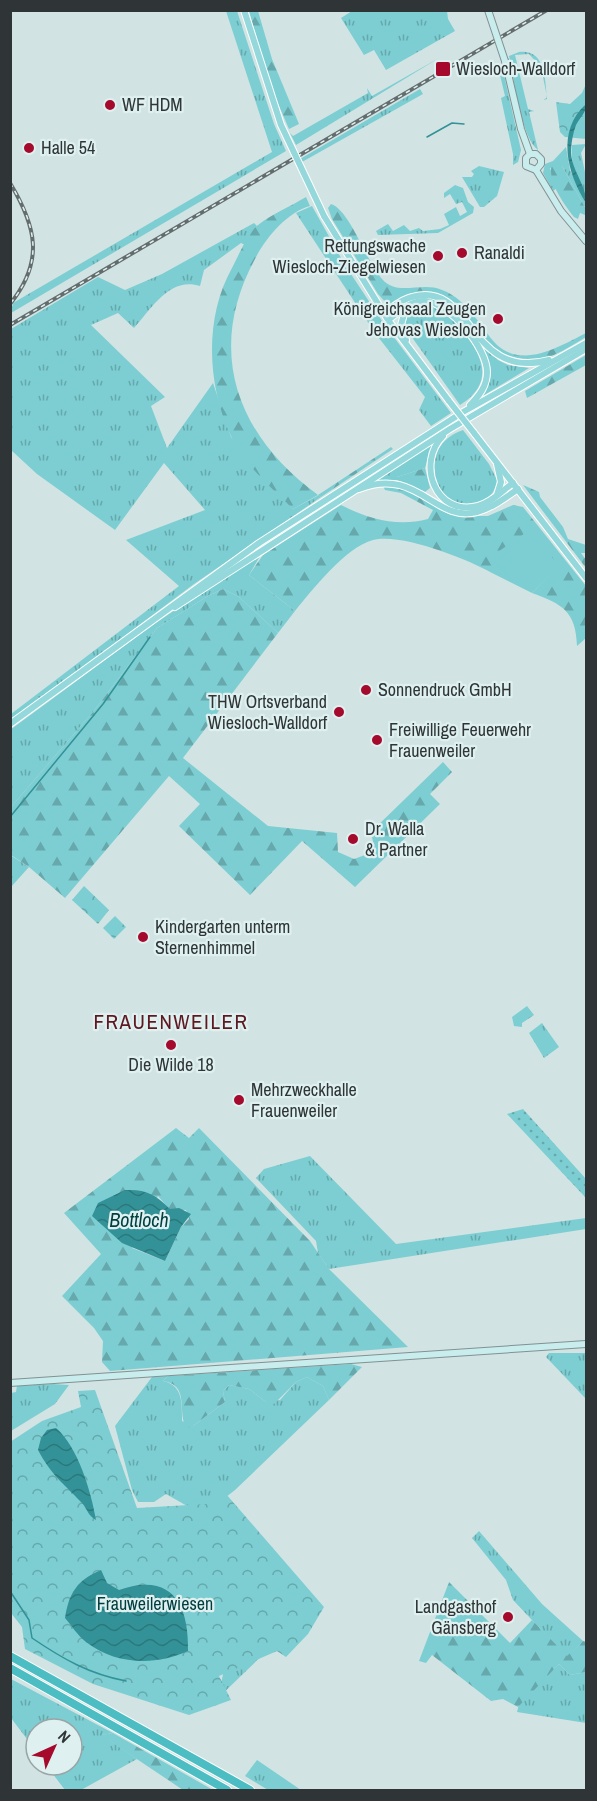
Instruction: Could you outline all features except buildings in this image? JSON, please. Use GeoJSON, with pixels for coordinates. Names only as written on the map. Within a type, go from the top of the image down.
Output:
{"type":"FeatureCollection","features":[{"type":"Feature","properties":{"kind":"highway"},"geometry":{"type":"LineString","coordinates":[[10,1656],[250,1791]]}},
{"type":"Feature","properties":{"kind":"highway"},"geometry":{"type":"LineString","coordinates":[[10,1668],[227,1791]]}},
{"type":"Feature","properties":{"kind":"main road"},"geometry":{"type":"LineString","coordinates":[[244,10],[281,125],[324,216],[388,320],[586,578]]}},
{"type":"Feature","properties":{"kind":"main road"},"geometry":{"type":"LineString","coordinates":[[488,10],[505,61],[521,131],[530,154]]}},
{"type":"Feature","properties":{"kind":"main road"},"geometry":{"type":"LineString","coordinates":[[530,154],[536,154],[541,159],[541,164],[536,170],[530,170],[526,166],[526,158],[530,154]]}},
{"type":"Feature","properties":{"kind":"main road"},"geometry":{"type":"LineString","coordinates":[[536,170],[561,211],[586,241]]}},
{"type":"Feature","properties":{"kind":"main road"},"geometry":{"type":"LineString","coordinates":[[384,313],[413,296],[438,297],[456,309],[494,354],[507,361],[526,365],[553,361]]}},
{"type":"Feature","properties":{"kind":"main road"},"geometry":{"type":"LineString","coordinates":[[388,320],[407,306],[426,301],[446,309],[481,352],[487,371],[482,391],[463,412]]}},
{"type":"Feature","properties":{"kind":"main road"},"geometry":{"type":"LineString","coordinates":[[407,306],[401,325],[408,346]]}},
{"type":"Feature","properties":{"kind":"main road"},"geometry":{"type":"LineString","coordinates":[[10,724],[250,549],[463,412],[586,343]]}},
{"type":"Feature","properties":{"kind":"main road"},"geometry":{"type":"LineString","coordinates":[[81,673],[345,495],[450,429],[586,349]]}},
{"type":"Feature","properties":{"kind":"main road"},"geometry":{"type":"LineString","coordinates":[[450,429],[436,442],[429,462],[432,484],[439,494],[452,504],[479,506],[513,483]]}},
{"type":"Feature","properties":{"kind":"main road"},"geometry":{"type":"LineString","coordinates":[[495,461],[501,482],[496,496]]}},
{"type":"Feature","properties":{"kind":"main road"},"geometry":{"type":"LineString","coordinates":[[345,495],[371,484],[393,482],[412,488],[447,509],[471,513],[490,508],[518,489]]}},
{"type":"Feature","properties":{"kind":"main road"},"geometry":{"type":"LineString","coordinates":[[10,1383],[586,1344]]}},
{"type":"Feature","properties":{"kind":"green space"},"geometry":{"type":"Polygon","coordinates":[[[226,11],[237,11],[274,124],[286,151],[11,313],[13,303],[272,152],[226,11]]]}},
{"type":"Feature","properties":{"kind":"green space"},"geometry":{"type":"Polygon","coordinates":[[[249,11],[258,11],[272,59],[299,124],[289,129],[270,85],[249,11]]]}},
{"type":"Feature","properties":{"kind":"green space"},"geometry":{"type":"Polygon","coordinates":[[[352,11],[447,11],[448,19],[455,31],[386,70],[374,50],[364,55],[341,18],[352,11]]]}},
{"type":"Feature","properties":{"kind":"green space"},"geometry":{"type":"Polygon","coordinates":[[[519,52],[528,52],[534,55],[542,67],[544,75],[547,95],[541,67],[529,54],[515,55],[528,109],[534,111],[529,112],[538,150],[527,133],[509,56],[519,52]]]}},
{"type":"Feature","properties":{"kind":"green space"},"geometry":{"type":"Polygon","coordinates":[[[439,58],[296,145],[290,133],[293,136],[368,93],[367,88],[372,96],[439,58]]]}},
{"type":"Feature","properties":{"kind":"green space"},"geometry":{"type":"Polygon","coordinates":[[[500,75],[504,75],[521,150],[518,162],[513,165],[513,154],[501,98],[505,96],[500,75]]]}},
{"type":"Feature","properties":{"kind":"green space"},"geometry":{"type":"Polygon","coordinates":[[[586,84],[586,139],[565,137],[560,132],[556,102],[570,104],[582,93],[586,84]]]}},
{"type":"Feature","properties":{"kind":"green space"},"geometry":{"type":"Polygon","coordinates":[[[420,89],[423,94],[302,162],[300,159],[420,89]]]}},
{"type":"Feature","properties":{"kind":"green space"},"geometry":{"type":"Polygon","coordinates":[[[586,144],[581,153],[586,177],[586,196],[575,172],[572,145],[586,144]]]}},
{"type":"Feature","properties":{"kind":"green space"},"geometry":{"type":"Polygon","coordinates":[[[566,147],[570,170],[586,203],[586,209],[562,166],[550,168],[557,188],[553,191],[543,173],[545,164],[553,161],[566,147]]]}},
{"type":"Feature","properties":{"kind":"green space"},"geometry":{"type":"Polygon","coordinates":[[[553,161],[562,166],[586,209],[585,215],[580,213],[578,219],[574,217],[556,190],[551,175],[553,161]]]}},
{"type":"Feature","properties":{"kind":"green space"},"geometry":{"type":"Polygon","coordinates":[[[479,166],[504,172],[497,196],[484,207],[480,207],[462,177],[472,177],[474,174],[471,171],[479,166]]]}},
{"type":"Feature","properties":{"kind":"green space"},"geometry":{"type":"Polygon","coordinates":[[[455,185],[463,188],[468,202],[474,207],[473,213],[438,233],[378,235],[376,231],[388,224],[393,231],[404,225],[410,231],[419,228],[423,231],[440,229],[449,225],[444,214],[456,207],[460,216],[467,212],[462,202],[456,204],[450,194],[444,198],[444,193],[455,185]]]}},
{"type":"Feature","properties":{"kind":"green space"},"geometry":{"type":"Polygon","coordinates":[[[306,197],[310,206],[285,220],[259,251],[240,293],[232,326],[232,359],[237,389],[249,419],[267,446],[290,472],[318,495],[293,509],[267,484],[236,447],[217,395],[212,352],[213,330],[223,287],[247,239],[263,221],[306,197]]]}},
{"type":"Feature","properties":{"kind":"green space"},"geometry":{"type":"Polygon","coordinates":[[[331,204],[338,208],[352,226],[382,279],[395,287],[434,288],[452,295],[467,308],[497,345],[508,352],[519,355],[542,353],[586,333],[586,337],[543,359],[518,362],[503,356],[491,346],[456,306],[443,296],[421,292],[411,294],[388,305],[378,294],[332,219],[328,208],[331,204]]]}},
{"type":"Feature","properties":{"kind":"green space"},"geometry":{"type":"Polygon","coordinates":[[[312,206],[345,265],[384,324],[451,413],[431,426],[419,410],[425,397],[375,333],[296,213],[312,206]]]}},
{"type":"Feature","properties":{"kind":"green space"},"geometry":{"type":"Polygon","coordinates":[[[254,223],[257,226],[245,245],[241,243],[204,270],[200,286],[189,284],[170,290],[154,304],[134,328],[118,313],[91,325],[165,397],[151,406],[167,448],[213,383],[231,437],[293,509],[319,495],[321,497],[194,584],[11,721],[11,714],[179,586],[126,540],[205,510],[164,463],[115,530],[37,474],[11,450],[11,329],[98,277],[125,290],[162,274],[254,223]]]}},
{"type":"Feature","properties":{"kind":"green space"},"geometry":{"type":"Polygon","coordinates":[[[431,298],[448,304],[498,360],[508,365],[529,368],[481,397],[489,369],[472,337],[456,314],[437,301],[426,300],[392,312],[413,299],[431,298]]]}},
{"type":"Feature","properties":{"kind":"green space"},"geometry":{"type":"Polygon","coordinates":[[[421,304],[439,308],[446,313],[474,347],[480,359],[482,371],[480,383],[473,394],[460,405],[404,326],[410,310],[421,304]]]}},
{"type":"Feature","properties":{"kind":"green space"},"geometry":{"type":"Polygon","coordinates":[[[586,355],[586,365],[527,398],[525,391],[586,355]]]}},
{"type":"Feature","properties":{"kind":"green space"},"geometry":{"type":"Polygon","coordinates":[[[533,376],[324,506],[320,505],[467,412],[533,376]]]}},
{"type":"Feature","properties":{"kind":"green space"},"geometry":{"type":"Polygon","coordinates":[[[463,430],[489,464],[497,480],[488,498],[466,505],[453,502],[442,493],[436,480],[434,466],[437,452],[447,439],[463,430]]]}},
{"type":"Feature","properties":{"kind":"green space"},"geometry":{"type":"Polygon","coordinates":[[[432,445],[425,468],[397,477],[397,480],[375,481],[432,445]]]}},
{"type":"Feature","properties":{"kind":"green space"},"geometry":{"type":"Polygon","coordinates":[[[391,447],[393,449],[321,497],[318,495],[391,447]]]}},
{"type":"Feature","properties":{"kind":"green space"},"geometry":{"type":"Polygon","coordinates":[[[425,468],[430,488],[425,492],[397,480],[397,477],[425,468]]]}},
{"type":"Feature","properties":{"kind":"green space"},"geometry":{"type":"Polygon","coordinates":[[[523,485],[539,492],[540,497],[563,527],[568,539],[586,545],[586,553],[581,553],[586,560],[586,568],[523,485]]]}},
{"type":"Feature","properties":{"kind":"green space"},"geometry":{"type":"Polygon","coordinates":[[[383,486],[406,489],[461,516],[488,516],[513,505],[523,507],[586,586],[586,638],[577,646],[574,624],[565,611],[552,601],[532,593],[559,566],[492,556],[492,573],[467,561],[417,544],[400,540],[373,540],[363,544],[341,560],[295,611],[249,575],[263,555],[341,505],[372,518],[394,522],[428,519],[433,510],[401,493],[385,490],[383,486]]]}},
{"type":"Feature","properties":{"kind":"green space"},"geometry":{"type":"Polygon","coordinates":[[[528,531],[560,566],[532,593],[492,573],[492,556],[528,531]]]}},
{"type":"Feature","properties":{"kind":"green space"},"geometry":{"type":"Polygon","coordinates":[[[263,551],[249,575],[295,611],[278,633],[239,597],[223,589],[157,628],[93,712],[11,807],[10,730],[154,624],[263,551]]]}},
{"type":"Feature","properties":{"kind":"green space"},"geometry":{"type":"Polygon","coordinates":[[[223,589],[239,597],[278,633],[183,758],[268,826],[337,833],[338,852],[354,859],[365,855],[373,842],[371,832],[443,762],[452,772],[430,794],[440,804],[355,887],[302,841],[250,895],[179,826],[200,804],[169,776],[65,898],[29,867],[11,855],[11,807],[93,712],[157,628],[223,589]]]}},
{"type":"Feature","properties":{"kind":"green space"},"geometry":{"type":"Polygon","coordinates":[[[10,855],[29,867],[11,887],[10,887],[10,855]]]}},
{"type":"Feature","properties":{"kind":"green space"},"geometry":{"type":"Polygon","coordinates":[[[84,886],[109,910],[98,924],[72,900],[84,886]]]}},
{"type":"Feature","properties":{"kind":"green space"},"geometry":{"type":"Polygon","coordinates":[[[115,916],[126,927],[114,939],[103,928],[115,916]]]}},
{"type":"Feature","properties":{"kind":"green space"},"geometry":{"type":"Polygon","coordinates":[[[527,1006],[534,1015],[522,1023],[522,1027],[514,1026],[512,1017],[527,1006]]]}},
{"type":"Feature","properties":{"kind":"green space"},"geometry":{"type":"Polygon","coordinates":[[[542,1023],[559,1047],[544,1058],[529,1033],[542,1023]]]}},
{"type":"Feature","properties":{"kind":"green space"},"geometry":{"type":"Polygon","coordinates":[[[523,1109],[586,1179],[586,1198],[507,1114],[523,1109]]]}},
{"type":"Feature","properties":{"kind":"green space"},"geometry":{"type":"Polygon","coordinates":[[[176,1128],[189,1138],[199,1128],[310,1241],[329,1269],[408,1347],[110,1371],[102,1362],[103,1341],[94,1328],[62,1296],[101,1254],[64,1213],[176,1128]],[[158,1196],[132,1248],[165,1261],[181,1227],[189,1219],[186,1210],[170,1210],[158,1196]]]}},
{"type":"Feature","properties":{"kind":"green space"},"geometry":{"type":"Polygon","coordinates":[[[310,1156],[396,1244],[586,1218],[586,1229],[329,1269],[318,1253],[316,1241],[256,1178],[264,1169],[310,1156]]]}},
{"type":"Feature","properties":{"kind":"green space"},"geometry":{"type":"Polygon","coordinates":[[[549,1353],[586,1353],[586,1399],[546,1357],[549,1353]]]}},
{"type":"Feature","properties":{"kind":"green space"},"geometry":{"type":"Polygon","coordinates":[[[351,1364],[362,1367],[329,1400],[323,1386],[307,1377],[296,1382],[274,1404],[266,1402],[249,1389],[229,1385],[223,1391],[225,1402],[193,1426],[186,1428],[180,1393],[171,1383],[163,1381],[168,1376],[351,1364]]]}},
{"type":"Feature","properties":{"kind":"green space"},"geometry":{"type":"Polygon","coordinates":[[[168,1376],[163,1381],[170,1383],[178,1391],[182,1421],[193,1426],[225,1402],[223,1391],[229,1385],[249,1389],[266,1402],[280,1400],[296,1382],[307,1377],[323,1386],[329,1400],[235,1490],[203,1515],[166,1494],[154,1502],[138,1502],[132,1490],[115,1426],[152,1377],[168,1376]]]}},
{"type":"Feature","properties":{"kind":"green space"},"geometry":{"type":"Polygon","coordinates":[[[69,1385],[55,1404],[11,1431],[11,1393],[16,1392],[17,1386],[69,1385]]]}},
{"type":"Feature","properties":{"kind":"green space","name":"Frauweilerwiesen"},"geometry":{"type":"Polygon","coordinates":[[[95,1390],[137,1508],[206,1504],[226,1494],[324,1607],[308,1634],[286,1657],[277,1651],[219,1676],[231,1700],[189,1715],[93,1684],[25,1649],[22,1627],[11,1613],[10,1442],[42,1421],[81,1407],[78,1391],[95,1390]]]}},
{"type":"Feature","properties":{"kind":"green space"},"geometry":{"type":"Polygon","coordinates":[[[479,1531],[542,1604],[583,1641],[567,1657],[513,1600],[506,1580],[472,1538],[479,1531]]]}},
{"type":"Feature","properties":{"kind":"green space"},"geometry":{"type":"Polygon","coordinates":[[[449,1582],[510,1643],[532,1620],[567,1656],[583,1641],[586,1642],[586,1672],[570,1675],[559,1664],[518,1707],[503,1699],[491,1701],[432,1655],[426,1663],[419,1661],[449,1582]]]}},
{"type":"Feature","properties":{"kind":"green space"},"geometry":{"type":"Polygon","coordinates":[[[273,1645],[218,1698],[225,1665],[273,1645]]]}},
{"type":"Feature","properties":{"kind":"green space"},"geometry":{"type":"Polygon","coordinates":[[[559,1664],[570,1675],[586,1672],[586,1723],[517,1712],[519,1704],[559,1664]]]}},
{"type":"Feature","properties":{"kind":"green space"},"geometry":{"type":"Polygon","coordinates":[[[11,1679],[83,1717],[24,1717],[24,1735],[11,1718],[11,1679]]]}},
{"type":"Feature","properties":{"kind":"green space"},"geometry":{"type":"Polygon","coordinates":[[[84,1718],[113,1733],[102,1735],[137,1759],[81,1790],[65,1790],[55,1777],[84,1777],[84,1718]]]}},
{"type":"Feature","properties":{"kind":"green space"},"geometry":{"type":"Polygon","coordinates":[[[113,1733],[213,1790],[183,1790],[101,1735],[113,1733]]]}},
{"type":"Feature","properties":{"kind":"green space"},"geometry":{"type":"Polygon","coordinates":[[[257,1760],[301,1790],[268,1790],[245,1776],[257,1760]]]}},
{"type":"Feature","properties":{"kind":"water"},"geometry":{"type":"Polygon","coordinates":[[[586,104],[575,128],[571,153],[586,203],[570,166],[568,139],[577,115],[586,104]]]}},
{"type":"Feature","properties":{"kind":"water","name":"Bottloch"},"geometry":{"type":"Polygon","coordinates":[[[125,1190],[139,1190],[150,1194],[170,1209],[179,1208],[191,1214],[181,1227],[165,1261],[122,1243],[92,1216],[98,1203],[125,1190]]]}},
{"type":"Feature","properties":{"kind":"water"},"geometry":{"type":"Polygon","coordinates":[[[56,1428],[71,1446],[77,1458],[91,1496],[96,1520],[53,1473],[38,1450],[41,1438],[47,1430],[56,1428]]]}},
{"type":"Feature","properties":{"kind":"water"},"geometry":{"type":"Polygon","coordinates":[[[101,1570],[107,1583],[119,1590],[137,1585],[152,1585],[164,1589],[173,1596],[185,1619],[188,1651],[162,1659],[136,1661],[110,1655],[83,1640],[65,1618],[69,1601],[80,1583],[101,1570]]]}},
{"type":"Feature","properties":{"kind":"waterway"},"geometry":{"type":"LineString","coordinates":[[427,137],[452,123],[464,124]]}},
{"type":"Feature","properties":{"kind":"waterway"},"geometry":{"type":"LineString","coordinates":[[10,817],[103,704],[150,637]]}},
{"type":"Feature","properties":{"kind":"waterway"},"geometry":{"type":"LineString","coordinates":[[10,1591],[29,1620],[32,1638],[77,1665],[126,1681]]}},
{"type":"Feature","properties":{"kind":"railway"},"geometry":{"type":"LineString","coordinates":[[10,325],[547,10]]}},
{"type":"Feature","properties":{"kind":"railway"},"geometry":{"type":"LineString","coordinates":[[10,183],[26,214],[33,244],[28,273],[10,304]]}},
{"type":"Feature","properties":{"kind":"place","name":"Wiesloch-Walldorf"},"geometry":{"type":"Point","coordinates":[443,69]}},
{"type":"Feature","properties":{"kind":"place","name":"WF HDM"},"geometry":{"type":"Point","coordinates":[110,105]}},
{"type":"Feature","properties":{"kind":"place","name":"Halle 54"},"geometry":{"type":"Point","coordinates":[29,148]}},
{"type":"Feature","properties":{"kind":"place","name":"Ranaldi"},"geometry":{"type":"Point","coordinates":[462,253]}},
{"type":"Feature","properties":{"kind":"place","name":"Rettungswache Wiesloch-Ziegelwiesen"},"geometry":{"type":"Point","coordinates":[438,256]}},
{"type":"Feature","properties":{"kind":"place","name":"Königreichsaal Zeugen Jehovas Wiesloch"},"geometry":{"type":"Point","coordinates":[498,319]}},
{"type":"Feature","properties":{"kind":"place","name":"Sonnendruck GmbH"},"geometry":{"type":"Point","coordinates":[366,690]}},
{"type":"Feature","properties":{"kind":"place","name":"THW Ortsverband Wiesloch-Walldorf"},"geometry":{"type":"Point","coordinates":[339,712]}},
{"type":"Feature","properties":{"kind":"place","name":"Freiwillige Feuerwehr Frauenweiler"},"geometry":{"type":"Point","coordinates":[377,740]}},
{"type":"Feature","properties":{"kind":"place","name":"Dr. Walla & Partner"},"geometry":{"type":"Point","coordinates":[353,839]}},
{"type":"Feature","properties":{"kind":"place","name":"Kindergarten unterm Sternenhimmel"},"geometry":{"type":"Point","coordinates":[143,937]}},
{"type":"Feature","properties":{"kind":"place","name":"Die Wilde 18"},"geometry":{"type":"Point","coordinates":[171,1045]}},
{"type":"Feature","properties":{"kind":"place","name":"Mehrzweckhalle Frauenweiler"},"geometry":{"type":"Point","coordinates":[239,1100]}},
{"type":"Feature","properties":{"kind":"place","name":"Landgasthof Gänsberg"},"geometry":{"type":"Point","coordinates":[508,1617]}},
{"type":"Feature","properties":{"kind":"district","name":"FRAUENWEILER"},"geometry":{"type":"Point","coordinates":[171,1022]}}]}
